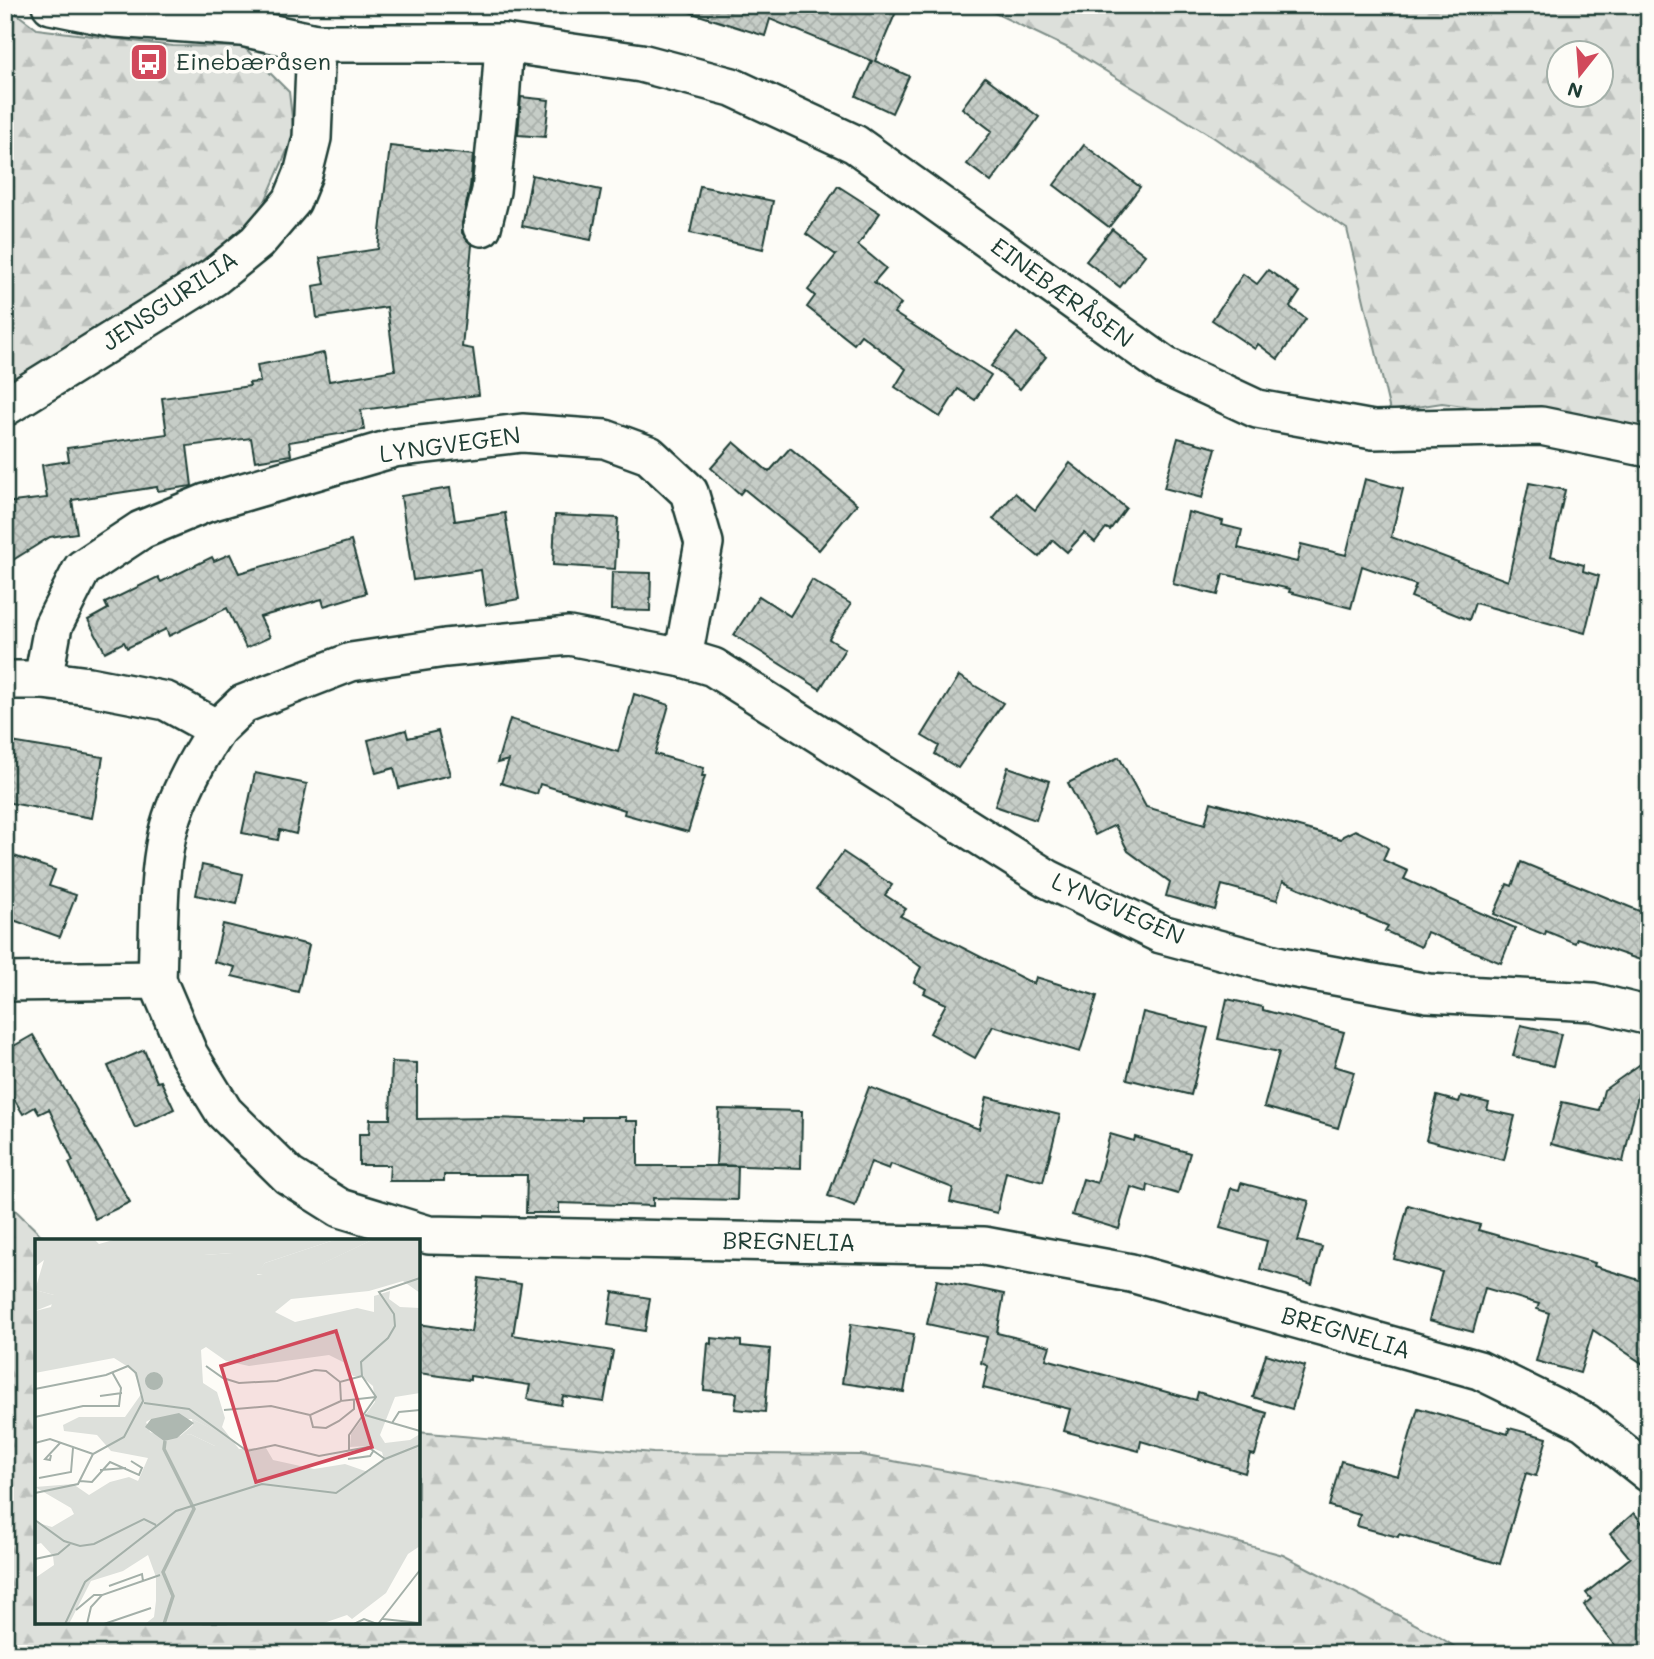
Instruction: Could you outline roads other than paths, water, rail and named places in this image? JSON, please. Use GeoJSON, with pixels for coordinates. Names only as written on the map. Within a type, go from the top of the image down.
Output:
{"type":"FeatureCollection","features":[{"type":"Feature","properties":{"kind":"street","name":"EINEBÆRÅSEN"},"geometry":{"type":"LineString","coordinates":[[51,5],[115,18],[243,16],[316,43],[504,43],[641,63],[732,87],[855,144],[1165,366],[1257,409],[1373,430],[1541,426],[1649,449]]}},
{"type":"Feature","properties":{"kind":"street","name":"JENSGURILIA"},"geometry":{"type":"LineString","coordinates":[[5,407],[214,277],[257,242],[292,201],[303,174],[312,138],[316,43]]}},
{"type":"Feature","properties":{"kind":"street"},"geometry":{"type":"LineString","coordinates":[[482,226],[491,191],[504,43]]}},
{"type":"Feature","properties":{"kind":"street","name":"LYNGVEGEN"},"geometry":{"type":"LineString","coordinates":[[43,680],[52,626],[82,569],[141,530],[206,503],[394,448],[522,433],[605,439],[649,456],[689,492],[704,543],[683,658]]}},
{"type":"Feature","properties":{"kind":"street","name":"LYNGVEGEN"},"geometry":{"type":"LineString","coordinates":[[157,980],[159,902],[167,835],[193,765],[217,729],[243,704],[351,662],[445,648],[569,636],[683,658],[713,667],[1048,879],[1161,934],[1281,966],[1428,993],[1593,1002],[1649,1016]]}},
{"type":"Feature","properties":{"kind":"street"},"geometry":{"type":"LineString","coordinates":[[5,680],[43,680],[166,701],[217,729]]}},
{"type":"Feature","properties":{"kind":"street"},"geometry":{"type":"LineString","coordinates":[[5,982],[157,980]]}},
{"type":"Feature","properties":{"kind":"street","name":"BREGNELIA"},"geometry":{"type":"LineString","coordinates":[[157,980],[189,1055],[224,1112],[289,1176],[340,1208],[429,1235],[984,1246],[1131,1273],[1479,1370],[1585,1422],[1649,1472]]}},
{"type":"Feature","properties":{"kind":"place","name":"Einebæråsen"},"geometry":{"type":"Point","coordinates":[149,62]}}]}
